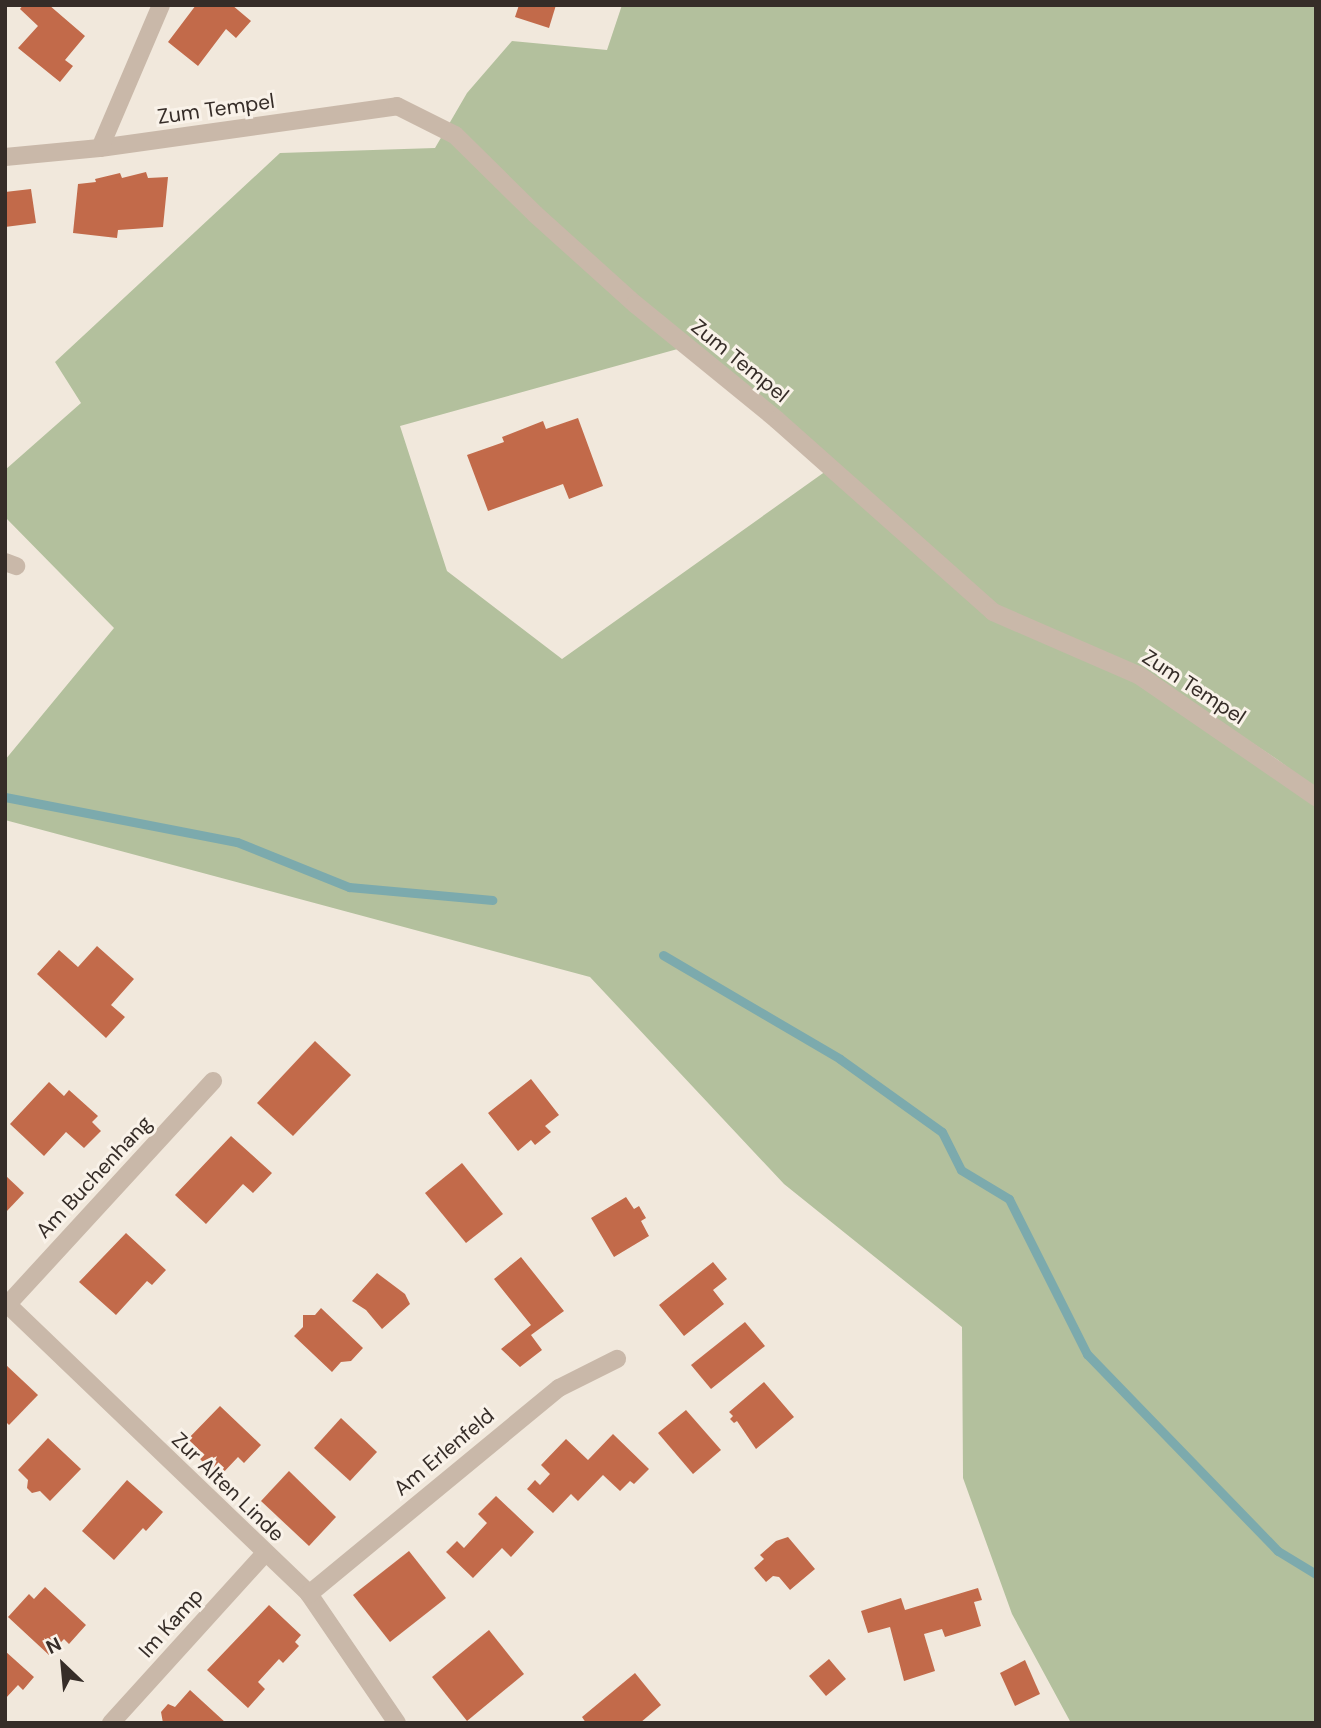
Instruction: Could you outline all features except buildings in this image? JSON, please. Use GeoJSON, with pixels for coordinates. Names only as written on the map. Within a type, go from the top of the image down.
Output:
{"type":"FeatureCollection","features":[{"type":"Feature","properties":{"kind":"street"},"geometry":{"type":"LineString","coordinates":[[100,148],[161,5]]}},
{"type":"Feature","properties":{"kind":"street","name":"Zum Tempel"},"geometry":{"type":"LineString","coordinates":[[5,157],[100,148],[397,106],[455,135],[534,214],[635,304],[777,420],[993,612],[1140,676],[1316,797]]}},
{"type":"Feature","properties":{"kind":"street","name":"Am Buchenhang"},"geometry":{"type":"LineString","coordinates":[[7,1303],[214,1081]]}},
{"type":"Feature","properties":{"kind":"street","name":"Zur Alten Linde"},"geometry":{"type":"LineString","coordinates":[[7,1303],[264,1554],[309,1594],[397,1723]]}},
{"type":"Feature","properties":{"kind":"street","name":"Am Erlenfeld"},"geometry":{"type":"LineString","coordinates":[[309,1594],[559,1388],[617,1359]]}},
{"type":"Feature","properties":{"kind":"street","name":"Im Kamp"},"geometry":{"type":"LineString","coordinates":[[111,1723],[264,1554]]}},
{"type":"Feature","properties":{"kind":"green space"},"geometry":{"type":"Polygon","coordinates":[[[622,5],[1316,5],[1316,789],[1278,760],[1144,672],[996,607],[692,345],[400,426],[447,571],[562,659],[826,471],[990,614],[1137,679],[1316,803],[1316,1723],[1071,1723],[1012,1614],[963,1478],[962,1327],[784,1184],[590,977],[5,820],[5,760],[114,628],[5,517],[5,470],[81,403],[55,362],[280,153],[435,148],[467,93],[512,41],[607,50],[622,5]]]}},
{"type":"Feature","properties":{"kind":"waterway"},"geometry":{"type":"LineString","coordinates":[[5,797],[237,842],[349,887],[492,900]]}},
{"type":"Feature","properties":{"kind":"waterway"},"geometry":{"type":"LineString","coordinates":[[663,955],[840,1059],[942,1132],[961,1170],[1009,1199],[1087,1354],[1278,1551],[1316,1574]]}}]}
